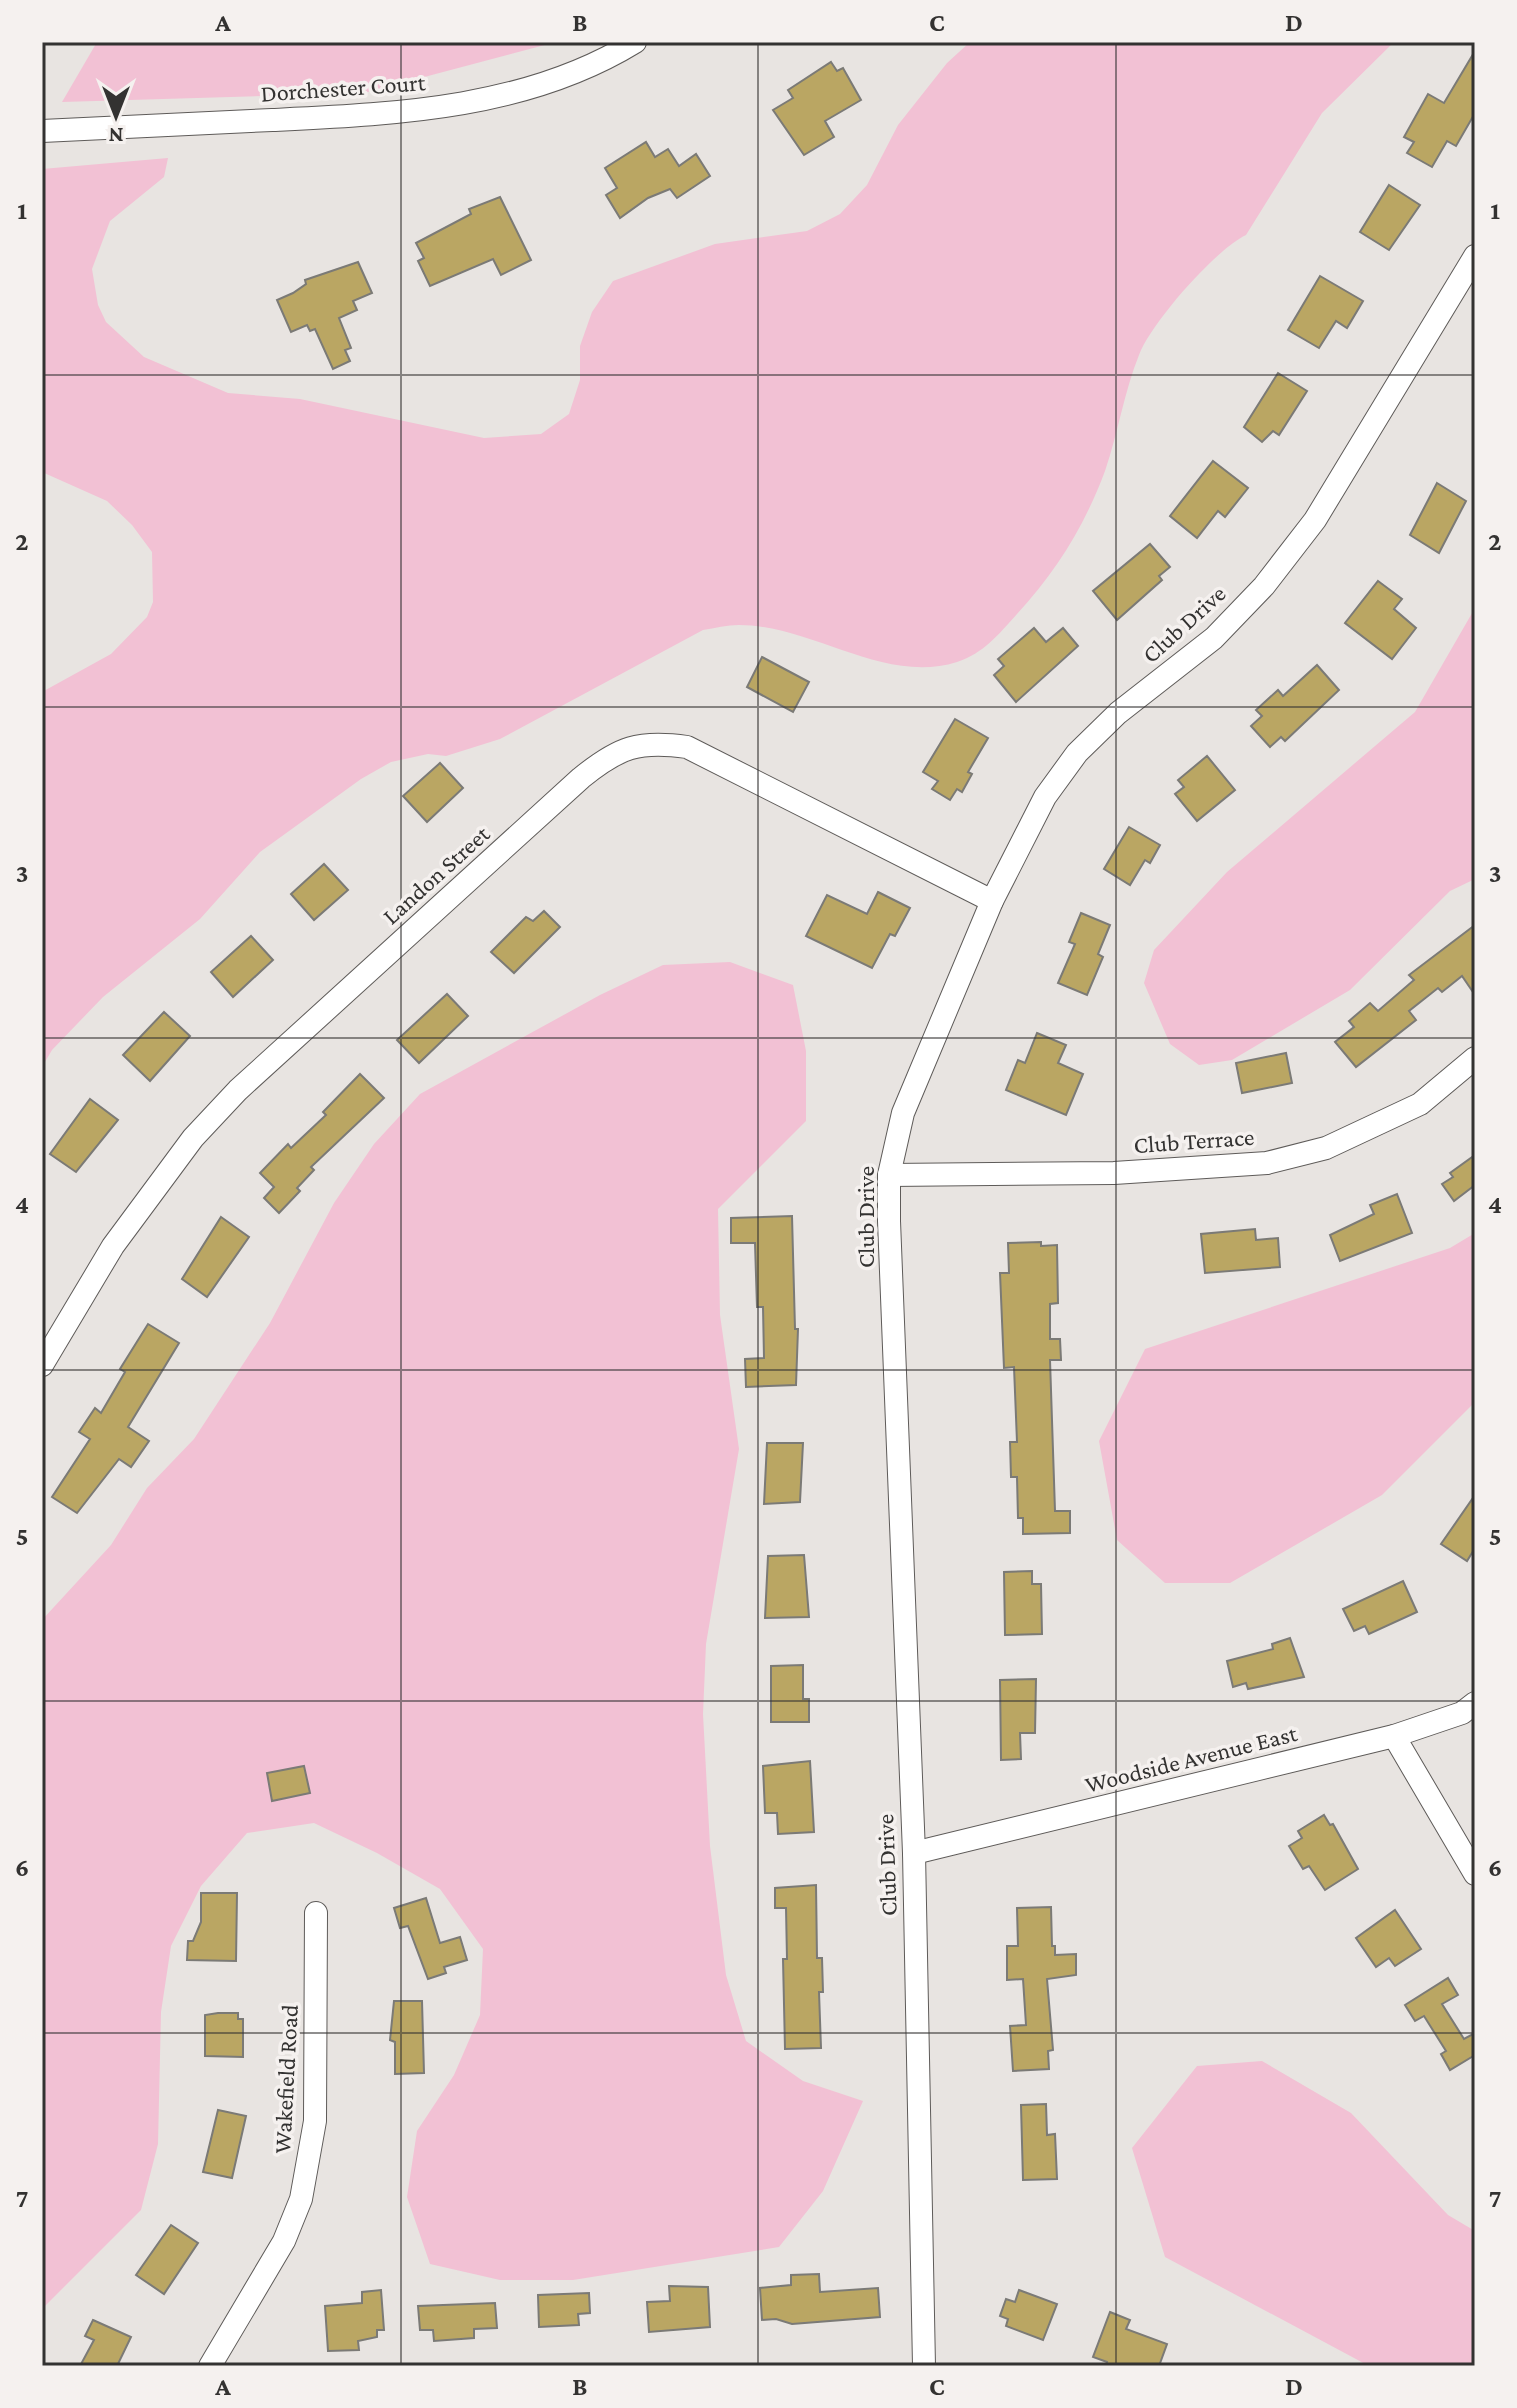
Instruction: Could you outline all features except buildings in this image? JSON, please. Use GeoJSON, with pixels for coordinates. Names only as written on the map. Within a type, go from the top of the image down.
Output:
{"type":"FeatureCollection","features":[{"type":"Feature","properties":{"kind":"street","name":"Dorchester Court"},"geometry":{"type":"LineString","coordinates":[[42,131],[393,114],[503,97],[610,58],[635,42]]}},
{"type":"Feature","properties":{"kind":"street","name":"Club Drive"},"geometry":{"type":"LineString","coordinates":[[924,2366],[914,1853],[889,1175],[903,1113],[992,901],[1045,797],[1077,753],[1118,713],[1214,638],[1264,586],[1315,520],[1475,256]]}},
{"type":"Feature","properties":{"kind":"street","name":"Landon Street"},"geometry":{"type":"LineString","coordinates":[[42,1365],[150,1191],[238,1090],[581,778],[615,752],[640,744],[687,747],[992,901]]}},
{"type":"Feature","properties":{"kind":"street","name":"Club Terrace"},"geometry":{"type":"LineString","coordinates":[[889,1175],[1114,1173],[1267,1163],[1326,1148],[1420,1104],[1475,1058]]}},
{"type":"Feature","properties":{"kind":"street","name":"Woodside Avenue East"},"geometry":{"type":"LineString","coordinates":[[914,1853],[1394,1736],[1462,1713],[1475,1703]]}},
{"type":"Feature","properties":{"kind":"street"},"geometry":{"type":"LineString","coordinates":[[1394,1736],[1475,1874]]}},
{"type":"Feature","properties":{"kind":"street","name":"Wakefield Road"},"geometry":{"type":"LineString","coordinates":[[210,2366],[284,2241],[301,2199],[315,2121],[316,1913]]}},
{"type":"Feature","properties":{"kind":"shaded area"},"geometry":{"type":"Polygon","coordinates":[[[97,42],[556,42],[364,93],[62,102],[97,42]]]}},
{"type":"Feature","properties":{"kind":"shaded area"},"geometry":{"type":"Polygon","coordinates":[[[970,42],[1394,42],[1322,113],[1246,235],[1202,271],[1170,307],[1146,341],[1129,383],[1105,471],[1079,529],[1044,582],[983,648],[957,662],[930,667],[902,666],[766,628],[734,625],[703,630],[500,739],[446,756],[428,754],[391,762],[361,779],[260,852],[200,919],[103,997],[52,1050],[42,1067],[42,692],[111,654],[147,617],[153,602],[152,552],[132,525],[107,501],[42,472],[42,169],[168,158],[164,177],[110,221],[92,269],[98,305],[106,322],[144,357],[228,393],[300,399],[484,438],[541,434],[569,414],[580,380],[580,346],[592,312],[613,281],[715,244],[807,231],[840,214],[867,185],[898,125],[947,63],[970,42]]]}},
{"type":"Feature","properties":{"kind":"shaded area"},"geometry":{"type":"Polygon","coordinates":[[[1475,608],[1475,879],[1450,891],[1350,990],[1232,1060],[1199,1065],[1170,1044],[1144,983],[1154,950],[1227,872],[1415,712],[1475,608]]]}},
{"type":"Feature","properties":{"kind":"shaded area"},"geometry":{"type":"Polygon","coordinates":[[[730,962],[793,985],[806,1051],[806,1121],[718,1209],[720,1315],[739,1449],[706,1644],[703,1714],[710,1846],[726,1975],[746,2041],[803,2081],[863,2101],[823,2191],[779,2247],[573,2280],[500,2280],[430,2264],[407,2197],[417,2131],[454,2075],[480,2015],[483,1949],[440,1889],[377,1853],[314,1823],[247,1833],[201,1886],[171,1946],[161,2012],[158,2144],[141,2210],[42,2309],[42,1620],[111,1545],[147,1488],[194,1439],[270,1323],[334,1203],[374,1144],[420,1094],[600,995],[663,965],[730,962]]]}},
{"type":"Feature","properties":{"kind":"shaded area"},"geometry":{"type":"Polygon","coordinates":[[[1475,1233],[1475,1402],[1382,1495],[1230,1583],[1165,1583],[1117,1540],[1099,1441],[1145,1349],[1450,1248],[1475,1233]]]}},
{"type":"Feature","properties":{"kind":"shaded area"},"geometry":{"type":"Polygon","coordinates":[[[1262,2061],[1351,2113],[1448,2215],[1475,2231],[1475,2366],[1369,2366],[1165,2257],[1132,2148],[1197,2066],[1262,2061]]]}}]}
